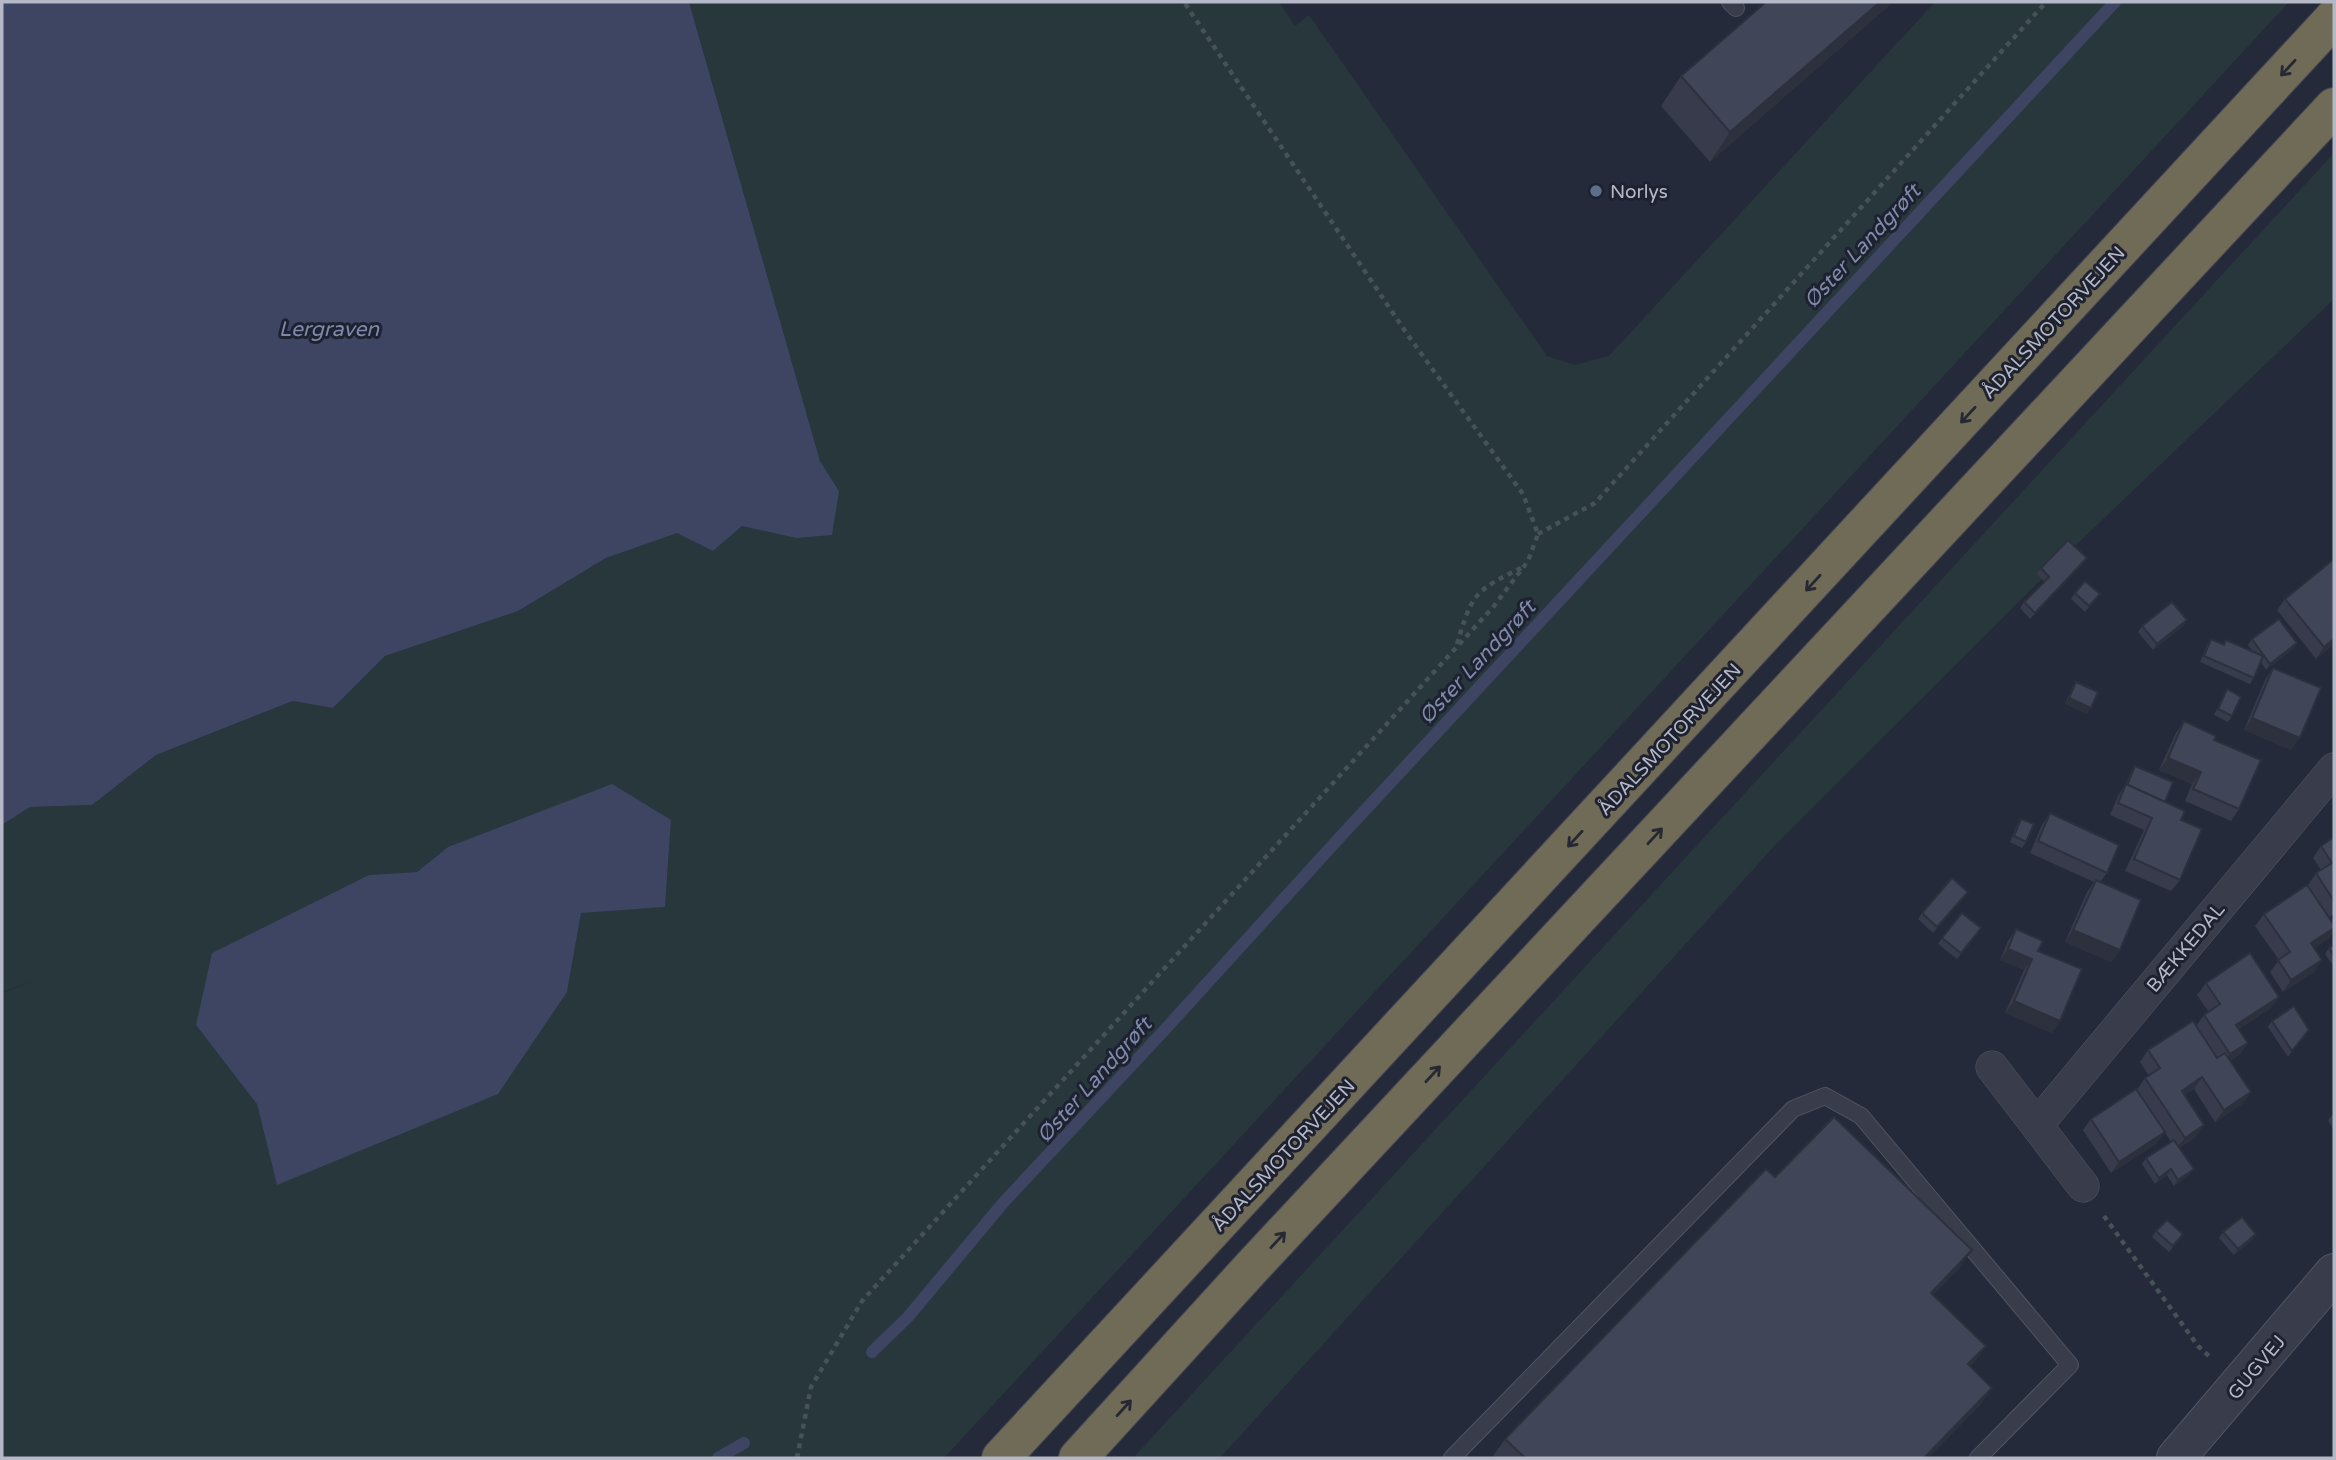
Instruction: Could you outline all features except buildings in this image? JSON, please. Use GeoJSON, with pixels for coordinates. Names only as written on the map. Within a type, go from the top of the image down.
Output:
{"type":"FeatureCollection","features":[{"type":"Feature","properties":{"kind":"highway","name":"ÅDALSMOTORVEJEN"},"geometry":{"type":"LineString","coordinates":[[1001,1458],[2334,18]]}},
{"type":"Feature","properties":{"kind":"highway"},"geometry":{"type":"LineString","coordinates":[[1078,1458],[1253,1266],[2334,107]]}},
{"type":"Feature","properties":{"kind":"street","name":"BÆKKEDAL"},"geometry":{"type":"LineString","coordinates":[[2037,1125],[2334,769]]}},
{"type":"Feature","properties":{"kind":"street"},"geometry":{"type":"LineString","coordinates":[[1992,1067],[2083,1186]]}},
{"type":"Feature","properties":{"kind":"street","name":"GUGVEJ"},"geometry":{"type":"LineString","coordinates":[[2176,1458],[2334,1273]]}},
{"type":"Feature","properties":{"kind":"lane"},"geometry":{"type":"LineString","coordinates":[[1452,1458],[1793,1109],[1825,1096],[1861,1116],[2070,1365],[1978,1458]]}},
{"type":"Feature","properties":{"kind":"path"},"geometry":{"type":"LineString","coordinates":[[797,1458],[811,1387],[862,1301],[1494,606],[1528,561],[1538,534],[1523,494],[1407,334],[1184,2]]}},
{"type":"Feature","properties":{"kind":"path"},"geometry":{"type":"LineString","coordinates":[[1538,534],[1595,503],[2046,2]]}},
{"type":"Feature","properties":{"kind":"path"},"geometry":{"type":"LineString","coordinates":[[1455,649],[1473,598],[1484,587],[1523,567]]}},
{"type":"Feature","properties":{"kind":"path"},"geometry":{"type":"LineString","coordinates":[[2083,1186],[2197,1346],[2241,1384]]}},
{"type":"Feature","properties":{"kind":"shaded area"},"geometry":{"type":"Polygon","coordinates":[[[689,2],[1279,2],[1295,26],[1309,15],[1547,356],[1575,365],[1609,356],[1935,2],[2289,2],[944,1458],[2,1458],[2,993],[36,980],[2,992],[2,825],[30,807],[92,805],[156,755],[293,701],[333,708],[385,656],[518,611],[606,558],[677,532],[713,551],[742,526],[796,538],[839,491],[820,461],[689,2]],[[671,820],[448,847],[417,872],[368,875],[257,1104],[277,1184],[567,992],[581,912],[665,907],[671,820]]]}},
{"type":"Feature","properties":{"kind":"shaded area"},"geometry":{"type":"Polygon","coordinates":[[[2334,153],[2334,299],[2076,545],[1778,842],[1220,1458],[1133,1458],[2334,153]]]}},
{"type":"Feature","properties":{"kind":"water","name":"Lergraven"},"geometry":{"type":"Polygon","coordinates":[[[2,2],[689,2],[820,461],[839,491],[832,535],[796,538],[742,526],[713,551],[677,533],[606,558],[518,611],[385,656],[333,708],[293,701],[156,755],[92,805],[30,807],[2,825],[2,2]]]}},
{"type":"Feature","properties":{"kind":"water"},"geometry":{"type":"Polygon","coordinates":[[[612,784],[671,820],[665,907],[581,913],[567,992],[498,1094],[277,1185],[257,1104],[196,1025],[212,953],[369,875],[417,872],[448,847],[612,784]]]}},
{"type":"Feature","properties":{"kind":"waterway","name":"Øster Landgrøft"},"geometry":{"type":"LineString","coordinates":[[872,1352],[908,1317],[1003,1203],[2115,2]]}},
{"type":"Feature","properties":{"kind":"waterway","name":"Øster Landgrøft"},"geometry":{"type":"LineString","coordinates":[[718,1458],[744,1443]]}},
{"type":"Feature","properties":{"kind":"place","name":"Norlys"},"geometry":{"type":"Point","coordinates":[1596,191]}}]}
